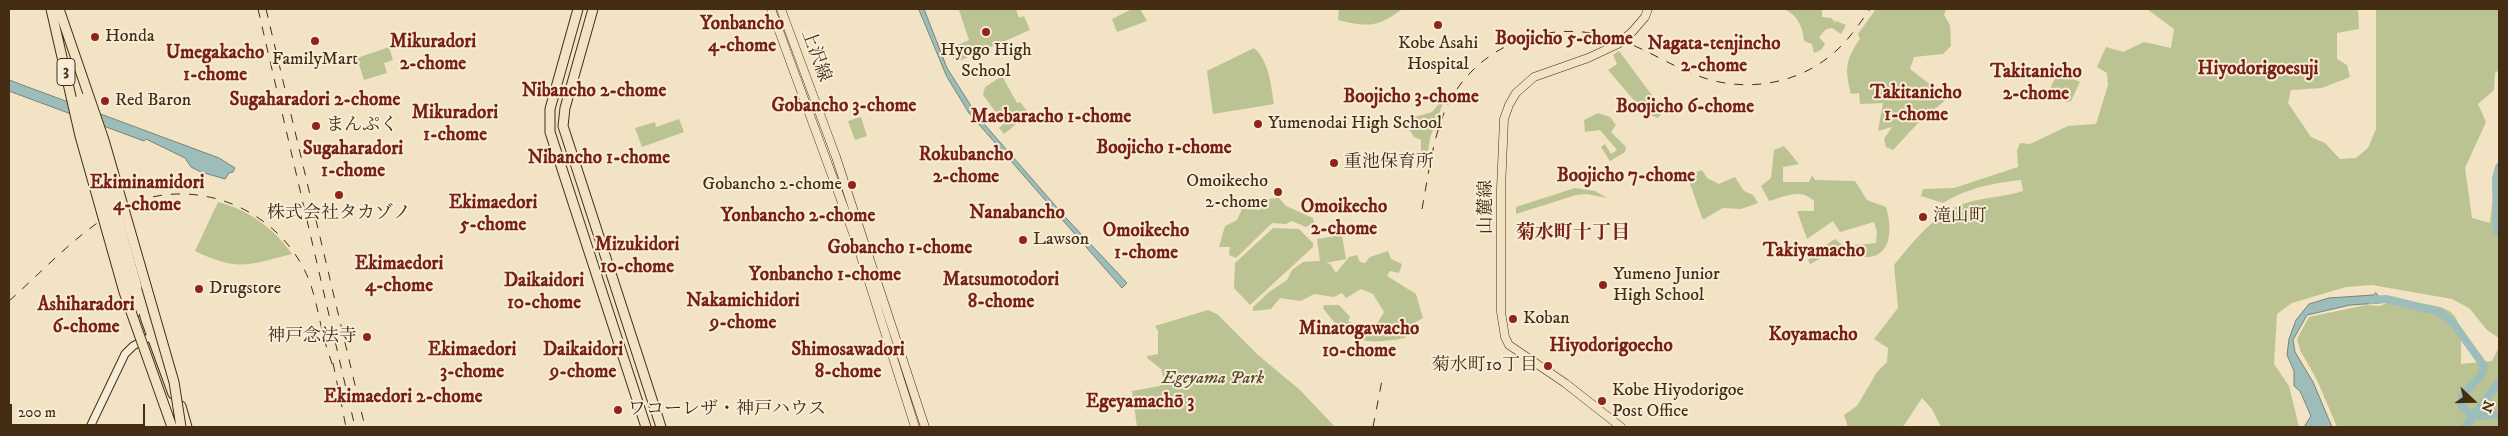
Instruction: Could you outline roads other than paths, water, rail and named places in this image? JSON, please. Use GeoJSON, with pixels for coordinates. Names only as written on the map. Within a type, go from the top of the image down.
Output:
{"type":"FeatureCollection","features":[{"type":"Feature","properties":{"kind":"highway"},"geometry":{"type":"LineString","coordinates":[[47,9],[81,100]]}},
{"type":"Feature","properties":{"kind":"highway","name":"3"},"geometry":{"type":"LineString","coordinates":[[51,9],[80,136],[118,273],[172,427]]}},
{"type":"Feature","properties":{"kind":"highway","name":"3"},"geometry":{"type":"LineString","coordinates":[[59,9],[104,140],[174,382],[185,427]]}},
{"type":"Feature","properties":{"kind":"highway"},"geometry":{"type":"LineString","coordinates":[[63,9],[81,100],[133,289],[143,340],[172,427]]}},
{"type":"Feature","properties":{"kind":"highway"},"geometry":{"type":"LineString","coordinates":[[578,9],[550,109],[550,132],[646,427]]}},
{"type":"Feature","properties":{"kind":"highway"},"geometry":{"type":"LineString","coordinates":[[593,9],[565,108],[563,126],[661,427]]}},
{"type":"Feature","properties":{"kind":"highway"},"geometry":{"type":"LineString","coordinates":[[133,289],[185,427]]}},
{"type":"Feature","properties":{"kind":"main road","name":"上沢線"},"geometry":{"type":"LineString","coordinates":[[771,9],[856,240],[915,427]]}},
{"type":"Feature","properties":{"kind":"main road","name":"上沢線"},"geometry":{"type":"LineString","coordinates":[[781,9],[852,204],[925,427]]}},
{"type":"Feature","properties":{"kind":"main road","name":"山麓線"},"geometry":{"type":"LineString","coordinates":[[1621,427],[1565,383],[1509,345],[1504,337],[1501,312],[1501,194],[1504,119],[1509,105],[1525,83],[1541,73],[1588,58],[1618,44],[1645,17],[1648,9]]}},
{"type":"Feature","properties":{"kind":"main road"},"geometry":{"type":"LineString","coordinates":[[90,427],[125,354],[143,340],[152,336]]}},
{"type":"Feature","properties":{"kind":"water"},"geometry":{"type":"Polygon","coordinates":[[[919,9],[924,9],[947,68],[978,117],[1067,219],[1127,283],[1122,288],[969,113],[947,77],[919,9]]]}},
{"type":"Feature","properties":{"kind":"water"},"geometry":{"type":"Polygon","coordinates":[[[9,80],[219,158],[235,168],[225,179],[201,172],[191,167],[185,158],[146,139],[144,141],[9,91],[9,80]]]}},
{"type":"Feature","properties":{"kind":"water"},"geometry":{"type":"Polygon","coordinates":[[[2376,293],[2381,299],[2380,303],[2350,305],[2307,315],[2293,340],[2295,352],[2313,382],[2332,427],[2304,427],[2311,416],[2300,391],[2294,386],[2294,371],[2287,355],[2289,339],[2296,320],[2309,304],[2329,298],[2373,295],[2376,293]]]}},
{"type":"Feature","properties":{"kind":"waterway"},"geometry":{"type":"LineString","coordinates":[[2497,231],[2496,179],[2499,167]]}},
{"type":"Feature","properties":{"kind":"waterway"},"geometry":{"type":"LineString","coordinates":[[2371,300],[2386,299],[2440,312],[2454,324],[2484,366],[2481,376],[2462,395],[2462,407],[2473,416]]}},
{"type":"Feature","properties":{"kind":"waterway"},"geometry":{"type":"LineString","coordinates":[[2465,427],[2499,382]]}},
{"type":"Feature","properties":{"kind":"waterway"},"geometry":{"type":"LineString","coordinates":[[2473,416],[2499,415]]}},
{"type":"Feature","properties":{"kind":"railway"},"geometry":{"type":"LineString","coordinates":[[258,9],[355,427]]}},
{"type":"Feature","properties":{"kind":"railway"},"geometry":{"type":"LineString","coordinates":[[266,9],[365,427]]}},
{"type":"Feature","properties":{"kind":"railway"},"geometry":{"type":"LineString","coordinates":[[1422,209],[1436,136],[1444,113],[1456,90],[1472,71],[1491,55],[1512,44],[1535,36],[1560,32],[1585,32],[1621,40],[1685,71],[1714,81],[1752,85],[1789,78],[1822,62],[1837,50],[1870,9]]}},
{"type":"Feature","properties":{"kind":"railway"},"geometry":{"type":"LineString","coordinates":[[9,301],[87,231],[116,211],[142,200],[168,194],[195,195],[222,200],[247,211],[269,226],[289,245],[304,269],[310,284],[334,370]]}},
{"type":"Feature","properties":{"kind":"railway"},"geometry":{"type":"LineString","coordinates":[[333,363],[346,427]]}},
{"type":"Feature","properties":{"kind":"railway"},"geometry":{"type":"LineString","coordinates":[[1373,427],[1383,375]]}},
{"type":"Feature","properties":{"kind":"place","name":"Kobe Asahi Hospital"},"geometry":{"type":"Point","coordinates":[1438,25]}},
{"type":"Feature","properties":{"kind":"place","name":"Hyogo High School"},"geometry":{"type":"Point","coordinates":[986,32]}},
{"type":"Feature","properties":{"kind":"place","name":"Honda"},"geometry":{"type":"Point","coordinates":[95,37]}},
{"type":"Feature","properties":{"kind":"place","name":"FamilyMart"},"geometry":{"type":"Point","coordinates":[315,41]}},
{"type":"Feature","properties":{"kind":"place","name":"Red Baron"},"geometry":{"type":"Point","coordinates":[105,101]}},
{"type":"Feature","properties":{"kind":"place","name":"Yumenodai High School"},"geometry":{"type":"Point","coordinates":[1258,124]}},
{"type":"Feature","properties":{"kind":"place","name":"まんぷく"},"geometry":{"type":"Point","coordinates":[316,126]}},
{"type":"Feature","properties":{"kind":"place","name":"重池保育所"},"geometry":{"type":"Point","coordinates":[1334,163]}},
{"type":"Feature","properties":{"kind":"place","name":"Gobancho 2-chome"},"geometry":{"type":"Point","coordinates":[852,185]}},
{"type":"Feature","properties":{"kind":"place","name":"Omoikecho 2-chome"},"geometry":{"type":"Point","coordinates":[1278,192]}},
{"type":"Feature","properties":{"kind":"place","name":"株式会社タカゾノ"},"geometry":{"type":"Point","coordinates":[339,195]}},
{"type":"Feature","properties":{"kind":"place","name":"滝山町"},"geometry":{"type":"Point","coordinates":[1923,217]}},
{"type":"Feature","properties":{"kind":"place","name":"Lawson"},"geometry":{"type":"Point","coordinates":[1023,240]}},
{"type":"Feature","properties":{"kind":"place","name":"Yumeno Junior High School"},"geometry":{"type":"Point","coordinates":[1603,285]}},
{"type":"Feature","properties":{"kind":"place","name":"Drugstore"},"geometry":{"type":"Point","coordinates":[199,289]}},
{"type":"Feature","properties":{"kind":"place","name":"Koban"},"geometry":{"type":"Point","coordinates":[1513,319]}},
{"type":"Feature","properties":{"kind":"place","name":"神戸念法寺"},"geometry":{"type":"Point","coordinates":[367,337]}},
{"type":"Feature","properties":{"kind":"place","name":"菊水町10丁目"},"geometry":{"type":"Point","coordinates":[1548,366]}},
{"type":"Feature","properties":{"kind":"place","name":"Kobe Hiyodorigoe Post Office"},"geometry":{"type":"Point","coordinates":[1602,401]}},
{"type":"Feature","properties":{"kind":"place","name":"ワコーレザ・神戸ハウス"},"geometry":{"type":"Point","coordinates":[618,410]}},
{"type":"Feature","properties":{"kind":"district","name":"Yonbancho 4-chome"},"geometry":{"type":"Point","coordinates":[742,36]}},
{"type":"Feature","properties":{"kind":"district","name":"Boojicho 5-chome"},"geometry":{"type":"Point","coordinates":[1564,40]}},
{"type":"Feature","properties":{"kind":"district","name":"Mikuradori 2-chome"},"geometry":{"type":"Point","coordinates":[433,54]}},
{"type":"Feature","properties":{"kind":"district","name":"Nagata-tenjincho 2-chome"},"geometry":{"type":"Point","coordinates":[1714,56]}},
{"type":"Feature","properties":{"kind":"district","name":"Umegakacho 1-chome"},"geometry":{"type":"Point","coordinates":[215,65]}},
{"type":"Feature","properties":{"kind":"district","name":"Hiyodorigoesuji"},"geometry":{"type":"Point","coordinates":[2258,70]}},
{"type":"Feature","properties":{"kind":"district","name":"Takitanicho 2-chome"},"geometry":{"type":"Point","coordinates":[2036,84]}},
{"type":"Feature","properties":{"kind":"district","name":"Nibancho 2-chome"},"geometry":{"type":"Point","coordinates":[594,92]}},
{"type":"Feature","properties":{"kind":"district","name":"Boojicho 3-chome"},"geometry":{"type":"Point","coordinates":[1411,98]}},
{"type":"Feature","properties":{"kind":"district","name":"Sugaharadori 2-chome"},"geometry":{"type":"Point","coordinates":[315,101]}},
{"type":"Feature","properties":{"kind":"district","name":"Takitanicho 1-chome"},"geometry":{"type":"Point","coordinates":[1916,105]}},
{"type":"Feature","properties":{"kind":"district","name":"Gobancho 3-chome"},"geometry":{"type":"Point","coordinates":[844,107]}},
{"type":"Feature","properties":{"kind":"district","name":"Boojicho 6-chome"},"geometry":{"type":"Point","coordinates":[1685,108]}},
{"type":"Feature","properties":{"kind":"district","name":"Maebaracho 1-chome"},"geometry":{"type":"Point","coordinates":[1051,118]}},
{"type":"Feature","properties":{"kind":"district","name":"Mikuradori 1-chome"},"geometry":{"type":"Point","coordinates":[455,125]}},
{"type":"Feature","properties":{"kind":"district","name":"Boojicho 1-chome"},"geometry":{"type":"Point","coordinates":[1164,149]}},
{"type":"Feature","properties":{"kind":"district","name":"Nibancho 1-chome"},"geometry":{"type":"Point","coordinates":[599,159]}},
{"type":"Feature","properties":{"kind":"district","name":"Sugaharadori 1-chome"},"geometry":{"type":"Point","coordinates":[353,161]}},
{"type":"Feature","properties":{"kind":"district","name":"Rokubancho 2-chome"},"geometry":{"type":"Point","coordinates":[966,167]}},
{"type":"Feature","properties":{"kind":"district","name":"Boojicho 7-chome"},"geometry":{"type":"Point","coordinates":[1626,177]}},
{"type":"Feature","properties":{"kind":"district","name":"Ekiminamidori 4-chome"},"geometry":{"type":"Point","coordinates":[147,195]}},
{"type":"Feature","properties":{"kind":"district","name":"Nanabancho"},"geometry":{"type":"Point","coordinates":[1017,214]}},
{"type":"Feature","properties":{"kind":"district","name":"Ekimaedori 5-chome"},"geometry":{"type":"Point","coordinates":[493,215]}},
{"type":"Feature","properties":{"kind":"district","name":"Yonbancho 2-chome"},"geometry":{"type":"Point","coordinates":[798,217]}},
{"type":"Feature","properties":{"kind":"district","name":"Omoikecho 2-chome"},"geometry":{"type":"Point","coordinates":[1344,219]}},
{"type":"Feature","properties":{"kind":"district","name":"菊水町十丁目"},"geometry":{"type":"Point","coordinates":[1573,234]}},
{"type":"Feature","properties":{"kind":"district","name":"Omoikecho 1-chome"},"geometry":{"type":"Point","coordinates":[1146,243]}},
{"type":"Feature","properties":{"kind":"district","name":"Gobancho 1-chome"},"geometry":{"type":"Point","coordinates":[900,249]}},
{"type":"Feature","properties":{"kind":"district","name":"Takiyamacho"},"geometry":{"type":"Point","coordinates":[1814,252]}},
{"type":"Feature","properties":{"kind":"district","name":"Mizukidori 10-chome"},"geometry":{"type":"Point","coordinates":[637,257]}},
{"type":"Feature","properties":{"kind":"district","name":"Ekimaedori 4-chome"},"geometry":{"type":"Point","coordinates":[399,276]}},
{"type":"Feature","properties":{"kind":"district","name":"Yonbancho 1-chome"},"geometry":{"type":"Point","coordinates":[825,276]}},
{"type":"Feature","properties":{"kind":"district","name":"Matsumotodori 8-chome"},"geometry":{"type":"Point","coordinates":[1001,292]}},
{"type":"Feature","properties":{"kind":"district","name":"Daikaidori 10-chome"},"geometry":{"type":"Point","coordinates":[544,293]}},
{"type":"Feature","properties":{"kind":"district","name":"Nakamichidori 9-chome"},"geometry":{"type":"Point","coordinates":[743,313]}},
{"type":"Feature","properties":{"kind":"district","name":"Ashiharadori 6-chome"},"geometry":{"type":"Point","coordinates":[86,317]}},
{"type":"Feature","properties":{"kind":"district","name":"Koyamacho"},"geometry":{"type":"Point","coordinates":[1813,336]}},
{"type":"Feature","properties":{"kind":"district","name":"Minatogawacho 10-chome"},"geometry":{"type":"Point","coordinates":[1359,341]}},
{"type":"Feature","properties":{"kind":"district","name":"Hiyodorigoecho"},"geometry":{"type":"Point","coordinates":[1611,347]}},
{"type":"Feature","properties":{"kind":"district","name":"Ekimaedori 3-chome"},"geometry":{"type":"Point","coordinates":[472,362]}},
{"type":"Feature","properties":{"kind":"district","name":"Daikaidori 9-chome"},"geometry":{"type":"Point","coordinates":[583,362]}},
{"type":"Feature","properties":{"kind":"district","name":"Shimosawadori 8-chome"},"geometry":{"type":"Point","coordinates":[848,362]}},
{"type":"Feature","properties":{"kind":"district","name":"Ekimaedori 2-chome"},"geometry":{"type":"Point","coordinates":[403,398]}},
{"type":"Feature","properties":{"kind":"district","name":"Egeyamachō 3"},"geometry":{"type":"Point","coordinates":[1140,403]}},
{"type":"Feature","properties":{"kind":"park label","name":"Egeyama Park"},"geometry":{"type":"Point","coordinates":[1213,379]}}]}
